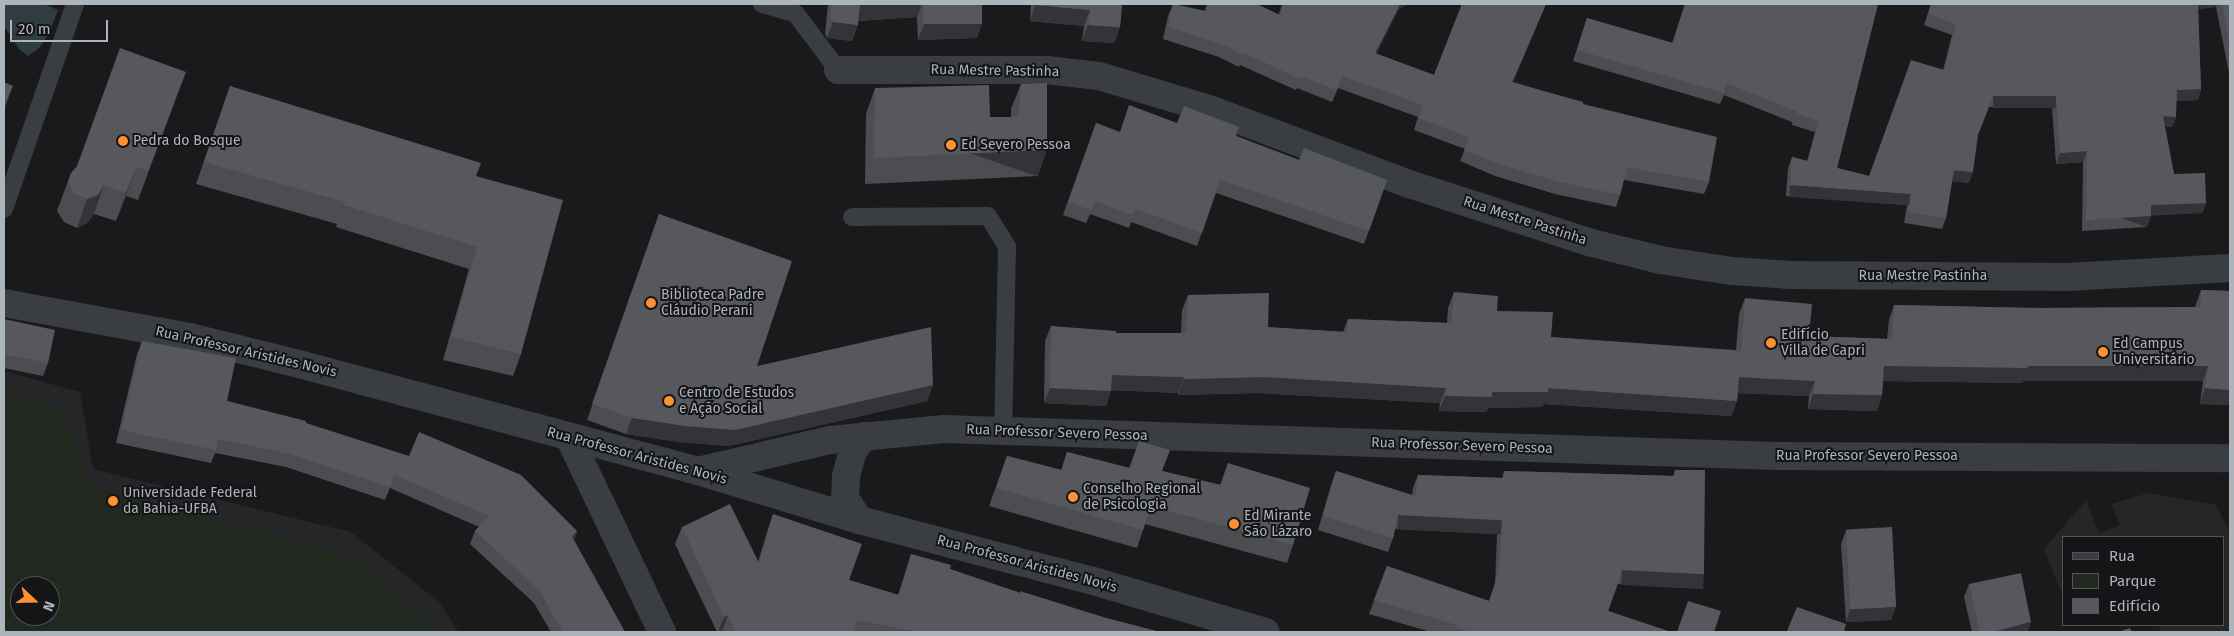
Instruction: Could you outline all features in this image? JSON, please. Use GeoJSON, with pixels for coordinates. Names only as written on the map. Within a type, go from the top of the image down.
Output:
{"type":"FeatureCollection","features":[{"type":"Feature","properties":{"kind":"street","name":"Rua Mestre Pastinha"},"geometry":{"type":"LineString","coordinates":[[838,70],[1046,70],[1099,76],[1212,110],[1409,184],[1583,240],[1660,260],[1732,272],[1791,275],[2067,277],[2230,268]]}},
{"type":"Feature","properties":{"kind":"street","name":"Rua Professor Aristides Novis"},"geometry":{"type":"LineString","coordinates":[[4,303],[190,337],[308,366],[570,439],[698,471],[859,520],[1090,580],[1265,632]]}},
{"type":"Feature","properties":{"kind":"street","name":"Rua Professor Severo Pessoa"},"geometry":{"type":"LineString","coordinates":[[698,471],[830,440],[944,429],[1777,456],[2230,458]]}},
{"type":"Feature","properties":{"kind":"street"},"geometry":{"type":"LineString","coordinates":[[859,520],[845,498],[846,476],[852,453],[864,436]]}},
{"type":"Feature","properties":{"kind":"street"},"geometry":{"type":"LineString","coordinates":[[570,439],[662,632]]}},
{"type":"Feature","properties":{"kind":"lane"},"geometry":{"type":"LineString","coordinates":[[4,210],[75,4]]}},
{"type":"Feature","properties":{"kind":"lane"},"geometry":{"type":"LineString","coordinates":[[762,4],[796,14],[838,70]]}},
{"type":"Feature","properties":{"kind":"lane"},"geometry":{"type":"LineString","coordinates":[[852,217],[988,216],[1007,247],[1003,431]]}},
{"type":"Feature","properties":{"kind":"shaded area"},"geometry":{"type":"Polygon","coordinates":[[[4,4],[44,4],[58,10],[49,34],[39,48],[28,56],[19,49],[4,26],[4,4]]]}},
{"type":"Feature","properties":{"kind":"shaded area","name":"Universidade Federal da Bahia-UFBA"},"geometry":{"type":"Polygon","coordinates":[[[4,371],[80,392],[93,469],[351,532],[439,602],[459,632],[4,632],[4,371]]]}},
{"type":"Feature","properties":{"kind":"shaded area"},"geometry":{"type":"Polygon","coordinates":[[[2148,493],[2216,505],[2230,534],[2230,629],[2223,632],[2161,632],[2159,626],[2224,626],[2224,536],[2062,536],[2062,594],[2044,549],[2086,500],[2099,534],[2120,525],[2111,504],[2148,493]]]}},
{"type":"Feature","properties":{"kind":"green space","name":"Universidade Federal da Bahia-UFBA"},"geometry":{"type":"Polygon","coordinates":[[[4,391],[63,409],[91,486],[343,553],[439,626],[444,632],[4,632],[4,391]]]}},
{"type":"Feature","properties":{"kind":"building"},"geometry":{"type":"Polygon","coordinates":[[[832,4],[874,4],[860,5],[858,25],[833,22],[830,18],[832,4]]]}},
{"type":"Feature","properties":{"kind":"building"},"geometry":{"type":"Polygon","coordinates":[[[923,4],[982,4],[982,24],[923,24],[923,4]]]}},
{"type":"Feature","properties":{"kind":"building"},"geometry":{"type":"Polygon","coordinates":[[[1036,4],[1122,4],[1120,27],[1088,25],[1090,10],[1036,4]]]}},
{"type":"Feature","properties":{"kind":"building"},"geometry":{"type":"Polygon","coordinates":[[[1173,4],[1205,11],[1207,4],[1257,4],[1280,15],[1283,4],[1400,4],[1375,53],[1434,75],[1462,4],[1546,4],[1512,82],[1583,102],[1583,104],[1717,137],[1709,182],[1627,167],[1620,195],[1560,182],[1499,164],[1464,150],[1469,137],[1418,118],[1423,105],[1342,76],[1337,90],[1301,76],[1300,79],[1224,45],[1168,27],[1173,4]]]}},
{"type":"Feature","properties":{"kind":"building"},"geometry":{"type":"Polygon","coordinates":[[[1685,4],[1878,4],[1837,168],[1869,176],[1911,60],[1944,70],[1956,24],[1928,14],[1931,4],[2198,4],[2201,89],[2177,90],[2176,117],[2163,116],[2174,174],[2205,173],[2206,203],[2151,205],[2151,216],[2086,220],[2087,151],[2060,153],[2056,96],[1993,96],[1978,135],[1973,172],[1954,170],[1946,218],[1908,212],[1911,194],[1790,185],[1792,157],[1808,161],[1819,121],[1796,114],[1796,111],[1726,83],[1724,93],[1577,50],[1587,18],[1673,43],[1685,4]]]}},
{"type":"Feature","properties":{"kind":"building"},"geometry":{"type":"Polygon","coordinates":[[[2222,4],[2230,4],[2230,47],[2222,4]]]}},
{"type":"Feature","properties":{"kind":"building","name":"Pedra do Bosque"},"geometry":{"type":"Polygon","coordinates":[[[120,48],[186,72],[148,171],[136,167],[126,193],[104,185],[98,195],[87,199],[74,194],[68,183],[71,173],[77,166],[120,48]]]}},
{"type":"Feature","properties":{"kind":"building"},"geometry":{"type":"Polygon","coordinates":[[[4,82],[13,86],[4,107],[4,82]]]}},
{"type":"Feature","properties":{"kind":"building"},"geometry":{"type":"Polygon","coordinates":[[[1047,83],[1047,150],[874,158],[875,88],[989,85],[990,117],[1018,117],[1021,84],[1047,83]]]}},
{"type":"Feature","properties":{"kind":"building"},"geometry":{"type":"Polygon","coordinates":[[[230,86],[481,163],[476,176],[563,200],[521,354],[451,337],[477,247],[344,205],[345,202],[204,162],[230,86]]]}},
{"type":"Feature","properties":{"kind":"building"},"geometry":{"type":"Polygon","coordinates":[[[1129,105],[1177,123],[1184,106],[1239,127],[1236,136],[1299,160],[1304,148],[1387,180],[1369,231],[1220,180],[1202,233],[1136,209],[1133,215],[1095,201],[1091,210],[1068,202],[1096,123],[1120,132],[1129,105]]]}},
{"type":"Feature","properties":{"kind":"building"},"geometry":{"type":"Polygon","coordinates":[[[659,214],[792,261],[757,366],[931,327],[933,385],[735,430],[685,426],[632,418],[592,404],[659,214]]]}},
{"type":"Feature","properties":{"kind":"building"},"geometry":{"type":"Polygon","coordinates":[[[2201,290],[2230,291],[2230,390],[2205,388],[2208,366],[2028,366],[2027,368],[1884,366],[1882,395],[1813,394],[1815,381],[1739,377],[1737,401],[1548,388],[1548,392],[1492,392],[1492,397],[1445,396],[1446,388],[1264,377],[1184,379],[1184,377],[1112,375],[1111,391],[1050,388],[1051,326],[1116,331],[1116,333],[1186,333],[1188,295],[1269,293],[1268,327],[1347,332],[1348,319],[1451,323],[1454,292],[1498,296],[1497,311],[1553,312],[1551,337],[1741,351],[1745,298],[1812,304],[1809,336],[1892,339],[1894,305],[2039,308],[2200,307],[2201,290]]]}},
{"type":"Feature","properties":{"kind":"building"},"geometry":{"type":"Polygon","coordinates":[[[4,319],[55,330],[48,363],[4,354],[4,319]]]}},
{"type":"Feature","properties":{"kind":"building"},"geometry":{"type":"Polygon","coordinates":[[[142,341],[236,358],[227,401],[306,421],[306,423],[409,456],[419,432],[521,475],[577,531],[572,537],[625,632],[563,632],[539,590],[475,531],[489,516],[394,475],[390,487],[290,454],[218,439],[216,450],[121,430],[142,341]]]}},
{"type":"Feature","properties":{"kind":"building"},"geometry":{"type":"Polygon","coordinates":[[[1139,441],[1170,450],[1162,471],[1221,485],[1228,463],[1310,488],[1293,545],[1151,506],[1143,530],[996,488],[1007,456],[1062,470],[1067,452],[1130,468],[1139,441]]]}},
{"type":"Feature","properties":{"kind":"building"},"geometry":{"type":"Polygon","coordinates":[[[1675,470],[1705,470],[1704,574],[1622,570],[1608,611],[1671,632],[1470,632],[1456,628],[1457,625],[1374,600],[1387,566],[1489,601],[1499,571],[1502,520],[1398,515],[1393,538],[1323,516],[1336,471],[1415,496],[1418,475],[1504,478],[1504,471],[1675,476],[1675,470]]]}},
{"type":"Feature","properties":{"kind":"building"},"geometry":{"type":"Polygon","coordinates":[[[730,504],[759,563],[773,514],[862,544],[849,580],[899,595],[911,554],[951,565],[950,569],[1020,593],[1020,591],[1106,618],[1160,632],[919,632],[857,620],[853,632],[735,632],[728,615],[724,617],[682,527],[730,504]]]}},
{"type":"Feature","properties":{"kind":"building"},"geometry":{"type":"Polygon","coordinates":[[[1892,527],[1896,607],[1850,609],[1846,529],[1892,527]]]}},
{"type":"Feature","properties":{"kind":"building"},"geometry":{"type":"Polygon","coordinates":[[[2021,573],[2031,622],[1992,632],[1980,632],[1969,584],[2021,573]]]}},
{"type":"Feature","properties":{"kind":"building"},"geometry":{"type":"Polygon","coordinates":[[[1688,601],[1721,611],[1714,632],[1677,632],[1688,601]]]}},
{"type":"Feature","properties":{"kind":"building"},"geometry":{"type":"Polygon","coordinates":[[[1797,607],[1846,624],[1844,632],[1787,631],[1797,607]]]}},
{"type":"Feature","properties":{"kind":"building"},"geometry":{"type":"Polygon","coordinates":[[[2130,628],[2132,632],[2118,632],[2130,628]]]}},
{"type":"Feature","properties":{"kind":"place","name":"Pedra do Bosque"},"geometry":{"type":"Point","coordinates":[123,141]}},
{"type":"Feature","properties":{"kind":"place","name":"Ed Severo Pessoa"},"geometry":{"type":"Point","coordinates":[951,145]}},
{"type":"Feature","properties":{"kind":"place","name":"Biblioteca Padre Cláudio Perani"},"geometry":{"type":"Point","coordinates":[651,303]}},
{"type":"Feature","properties":{"kind":"place","name":"Edifício Villa de Capri"},"geometry":{"type":"Point","coordinates":[1771,343]}},
{"type":"Feature","properties":{"kind":"place","name":"Ed Campus Universitário"},"geometry":{"type":"Point","coordinates":[2103,352]}},
{"type":"Feature","properties":{"kind":"place","name":"Centro de Estudos e Ação Social"},"geometry":{"type":"Point","coordinates":[669,401]}},
{"type":"Feature","properties":{"kind":"place","name":"Conselho Regional de Psicologia"},"geometry":{"type":"Point","coordinates":[1073,497]}},
{"type":"Feature","properties":{"kind":"place","name":"Universidade Federal da Bahia-UFBA"},"geometry":{"type":"Point","coordinates":[113,501]}},
{"type":"Feature","properties":{"kind":"place","name":"Ed Mirante São Lázaro"},"geometry":{"type":"Point","coordinates":[1234,524]}}]}
